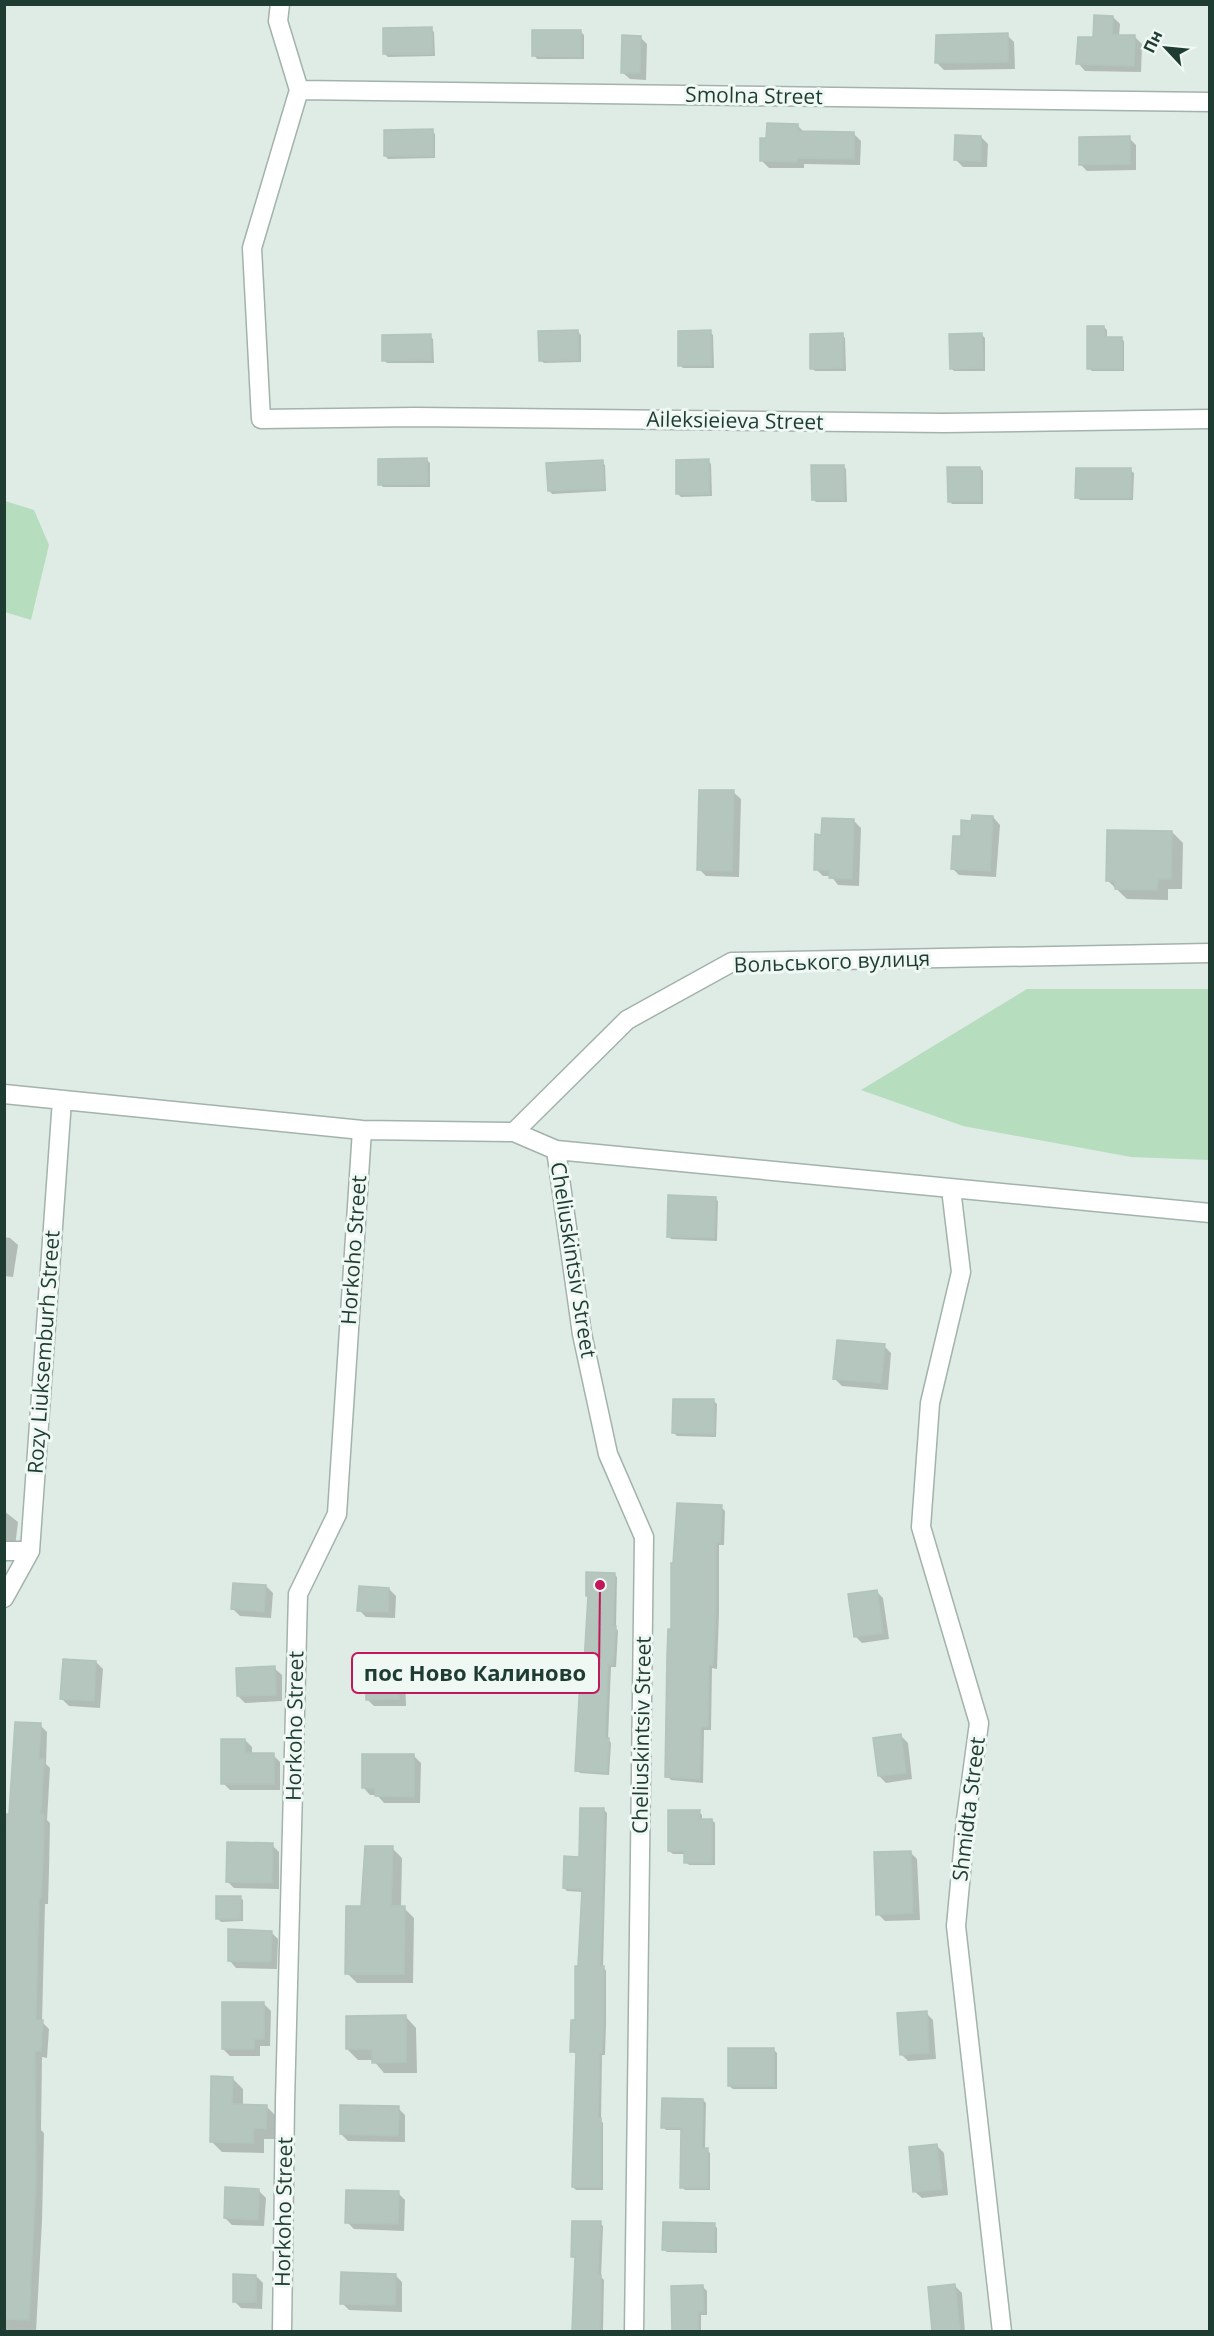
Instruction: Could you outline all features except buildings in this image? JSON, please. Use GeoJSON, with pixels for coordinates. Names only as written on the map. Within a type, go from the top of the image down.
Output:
{"type":"FeatureCollection","features":[{"type":"Feature","properties":{"kind":"street"},"geometry":{"type":"LineString","coordinates":[[280,4],[278,21],[299,90]]}},
{"type":"Feature","properties":{"kind":"street","name":"Smolna Street"},"geometry":{"type":"LineString","coordinates":[[299,90],[1209,102]]}},
{"type":"Feature","properties":{"kind":"street","name":"Aileksieieva Street"},"geometry":{"type":"LineString","coordinates":[[299,90],[252,248],[261,419],[415,417],[944,423],[1209,419]]}},
{"type":"Feature","properties":{"kind":"street","name":"Вольського вулиця"},"geometry":{"type":"LineString","coordinates":[[514,1132],[627,1020],[732,962],[1209,953]]}},
{"type":"Feature","properties":{"kind":"street"},"geometry":{"type":"LineString","coordinates":[[4,1094],[362,1130],[514,1132],[556,1150],[1209,1213]]}},
{"type":"Feature","properties":{"kind":"street","name":"Rozy Liuksemburh Street"},"geometry":{"type":"LineString","coordinates":[[4,1598],[30,1551],[62,1100]]}},
{"type":"Feature","properties":{"kind":"street","name":"Horkoho Street"},"geometry":{"type":"LineString","coordinates":[[282,2331],[285,2102],[298,1594],[337,1514],[362,1130]]}},
{"type":"Feature","properties":{"kind":"street","name":"Cheliuskintsiv Street"},"geometry":{"type":"LineString","coordinates":[[556,1150],[582,1334],[608,1454],[644,1536],[634,2331]]}},
{"type":"Feature","properties":{"kind":"street","name":"Shmidta Street"},"geometry":{"type":"LineString","coordinates":[[951,1189],[961,1272],[930,1403],[921,1527],[979,1723],[966,1820],[956,1926],[1002,2331]]}},
{"type":"Feature","properties":{"kind":"street"},"geometry":{"type":"LineString","coordinates":[[4,1551],[30,1551]]}},
{"type":"Feature","properties":{"kind":"green space"},"geometry":{"type":"Polygon","coordinates":[[[5,501],[34,510],[49,545],[31,620],[5,612],[5,501]]]}},
{"type":"Feature","properties":{"kind":"green space"},"geometry":{"type":"Polygon","coordinates":[[[1027,989],[1209,989],[1209,1160],[1131,1157],[963,1126],[861,1090],[1027,989]]]}},
{"type":"Feature","properties":{"kind":"place","name":"пос Ново Калиново"},"geometry":{"type":"Point","coordinates":[600,1585]}}]}
